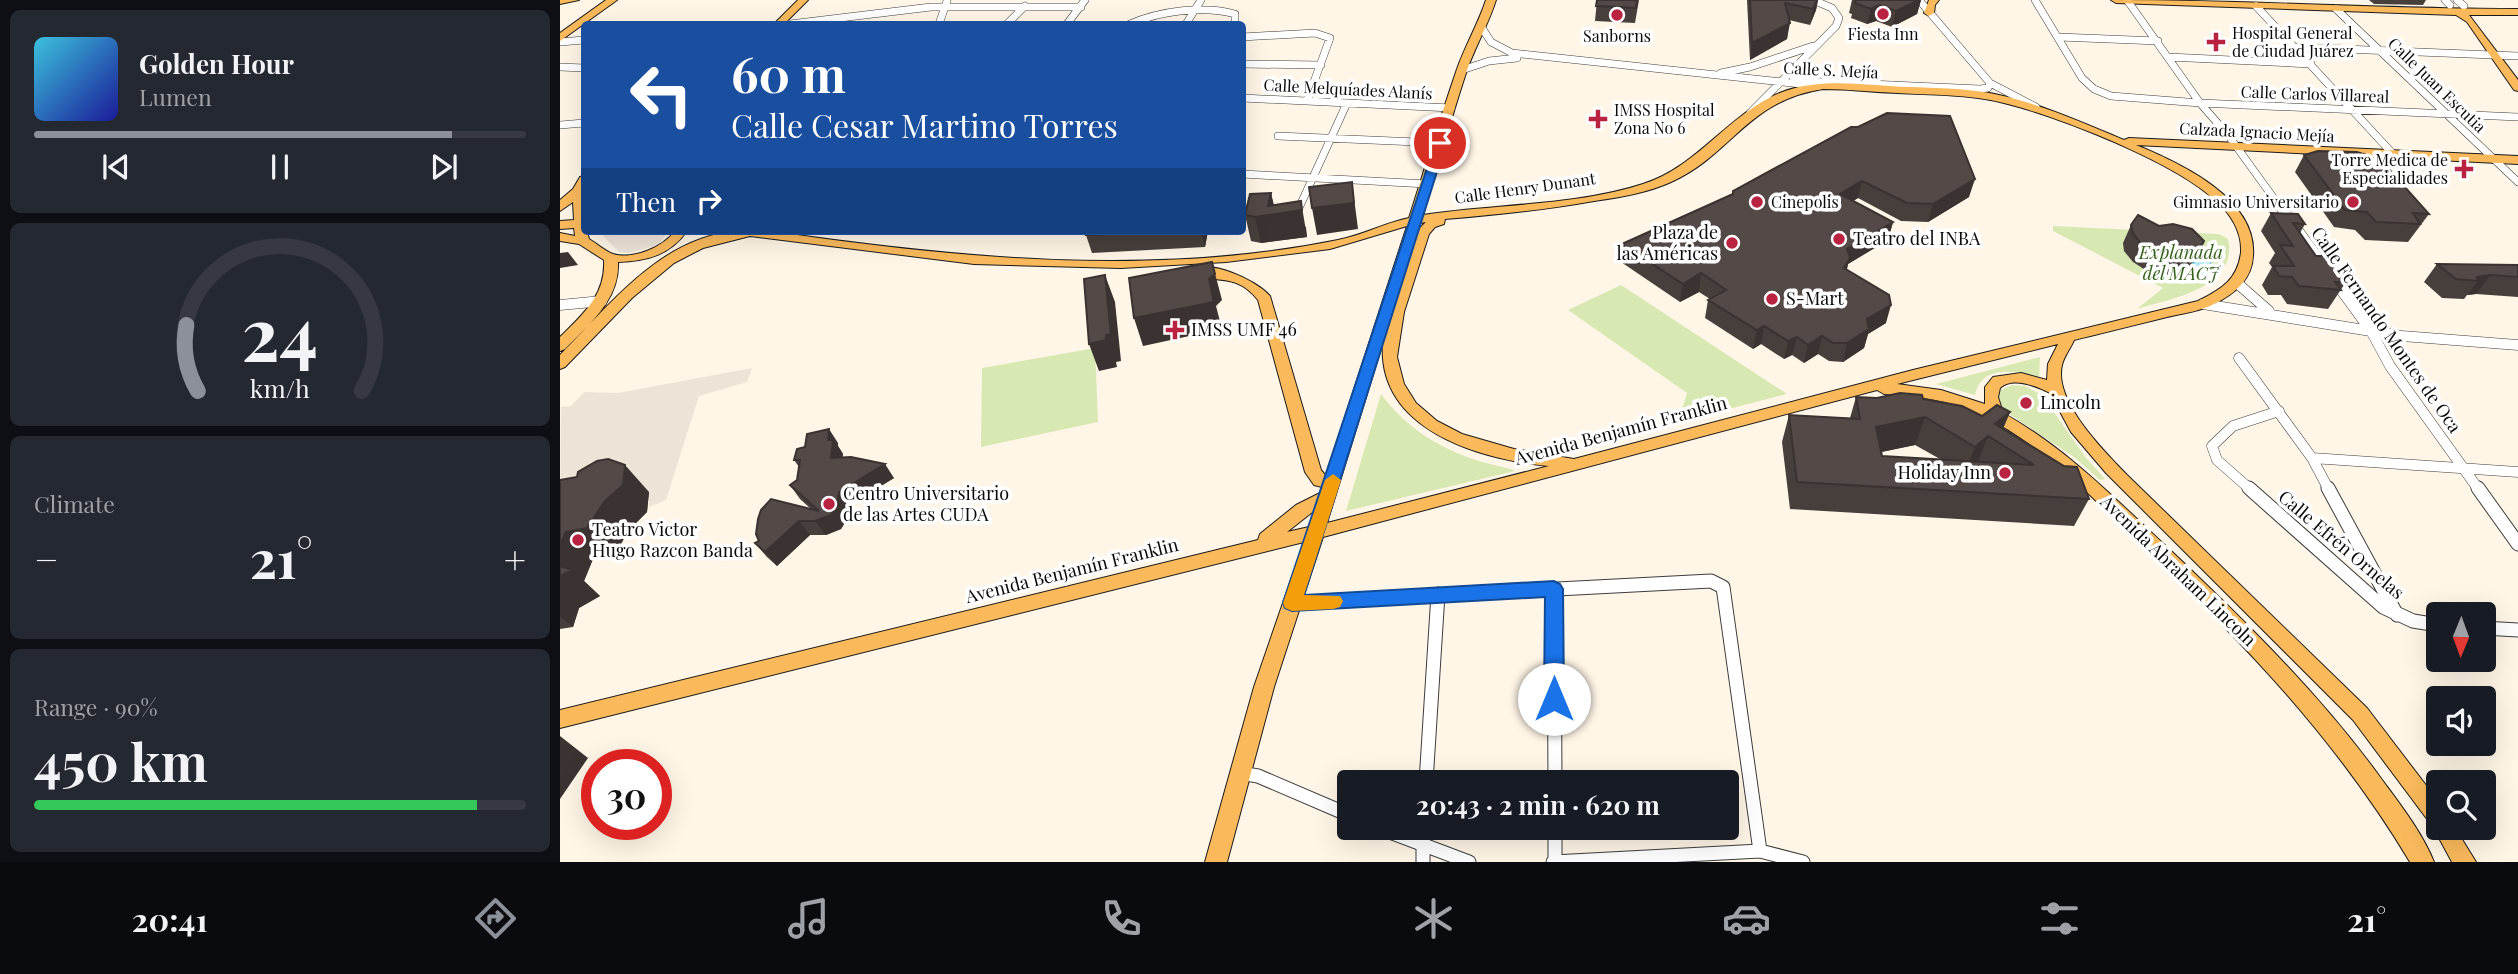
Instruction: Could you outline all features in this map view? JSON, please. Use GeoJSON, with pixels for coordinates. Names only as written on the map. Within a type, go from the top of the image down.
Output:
{"type":"FeatureCollection","features":[{"type":"Feature","properties":{"kind":"main road"},"geometry":{"type":"LineString","coordinates":[[560,1],[574,0]]}},
{"type":"Feature","properties":{"kind":"main road"},"geometry":{"type":"LineString","coordinates":[[585,21],[612,0]]}},
{"type":"Feature","properties":{"kind":"main road"},"geometry":{"type":"LineString","coordinates":[[767,21],[788,0]]}},
{"type":"Feature","properties":{"kind":"main road"},"geometry":{"type":"LineString","coordinates":[[782,21],[803,0]]}},
{"type":"Feature","properties":{"kind":"main road"},"geometry":{"type":"LineString","coordinates":[[1216,862],[1292,603],[1462,70],[1474,37],[1482,28],[1491,0]]}},
{"type":"Feature","properties":{"kind":"main road"},"geometry":{"type":"LineString","coordinates":[[1929,13],[1930,4],[1934,0]]}},
{"type":"Feature","properties":{"kind":"main road"},"geometry":{"type":"LineString","coordinates":[[2116,0],[2272,3],[2448,15],[2461,10]]}},
{"type":"Feature","properties":{"kind":"main road"},"geometry":{"type":"LineString","coordinates":[[2359,0],[2461,10],[2518,88]]}},
{"type":"Feature","properties":{"kind":"main road"},"geometry":{"type":"LineString","coordinates":[[2422,12],[2518,10]]}},
{"type":"Feature","properties":{"kind":"main road"},"geometry":{"type":"LineString","coordinates":[[560,40],[581,24]]}},
{"type":"Feature","properties":{"kind":"main road"},"geometry":{"type":"LineString","coordinates":[[1750,113],[1788,94],[1819,86]]}},
{"type":"Feature","properties":{"kind":"main road","name":"Calle S. Mejía"},"geometry":{"type":"LineString","coordinates":[[1819,86],[1962,93],[2039,108]]}},
{"type":"Feature","properties":{"kind":"main road"},"geometry":{"type":"LineString","coordinates":[[2039,108],[2186,173],[2218,197],[2234,214],[2243,229],[2248,252],[2245,271],[2237,283]]}},
{"type":"Feature","properties":{"kind":"main road","name":"Calle Henry Dunant"},"geometry":{"type":"LineString","coordinates":[[770,235],[962,259],[1056,264],[1113,264],[1212,258],[1326,246],[1366,238],[1415,220],[1630,191],[1670,180],[1700,159],[1750,113]]}},
{"type":"Feature","properties":{"kind":"main road","name":"Calzada Ignacio Mejía"},"geometry":{"type":"LineString","coordinates":[[2121,143],[2518,160]]}},
{"type":"Feature","properties":{"kind":"main road"},"geometry":{"type":"LineString","coordinates":[[560,207],[581,186]]}},
{"type":"Feature","properties":{"kind":"main road"},"geometry":{"type":"LineString","coordinates":[[1425,191],[1428,204],[1439,209],[1488,212]]}},
{"type":"Feature","properties":{"kind":"main road"},"geometry":{"type":"LineString","coordinates":[[1488,212],[1442,220],[1425,229],[1393,333],[1390,356],[1392,375],[1410,407],[1427,421],[1471,444],[1524,457],[1582,463]]}},
{"type":"Feature","properties":{"kind":"main road"},"geometry":{"type":"LineString","coordinates":[[560,225],[581,223]]}},
{"type":"Feature","properties":{"kind":"main road"},"geometry":{"type":"LineString","coordinates":[[583,235],[583,241]]}},
{"type":"Feature","properties":{"kind":"main road"},"geometry":{"type":"LineString","coordinates":[[560,237],[583,241],[611,258],[649,255],[672,243],[678,235]]}},
{"type":"Feature","properties":{"kind":"main road"},"geometry":{"type":"LineString","coordinates":[[560,364],[648,277],[669,260],[709,242],[735,235]]}},
{"type":"Feature","properties":{"kind":"main road"},"geometry":{"type":"LineString","coordinates":[[560,346],[602,301],[612,281],[611,258]]}},
{"type":"Feature","properties":{"kind":"main road"},"geometry":{"type":"LineString","coordinates":[[1113,264],[1122,268],[1222,274],[1244,281],[1260,291],[1265,299],[1312,472],[1330,490]]}},
{"type":"Feature","properties":{"kind":"main road","name":"Avenida Benjamín Franklin"},"geometry":{"type":"LineString","coordinates":[[560,719],[1315,532],[1859,390],[2203,304],[2237,283]]}},
{"type":"Feature","properties":{"kind":"main road"},"geometry":{"type":"LineString","coordinates":[[1995,413],[1989,394],[1990,388],[2001,380],[2025,379],[2057,390],[2053,369],[2068,338]]}},
{"type":"Feature","properties":{"kind":"main road","name":"Avenida Abraham Lincoln"},"geometry":{"type":"LineString","coordinates":[[1859,390],[1921,390],[1959,398],[1995,413],[2078,473],[2270,660],[2332,727],[2368,774],[2423,862]]}},
{"type":"Feature","properties":{"kind":"main road","name":"Avenida Abraham Lincoln"},"geometry":{"type":"LineString","coordinates":[[2057,390],[2076,425],[2109,468],[2360,714],[2426,803]]}},
{"type":"Feature","properties":{"kind":"main road"},"geometry":{"type":"LineString","coordinates":[[1255,546],[1289,523],[1306,505],[1330,490]]}},
{"type":"Feature","properties":{"kind":"main road"},"geometry":{"type":"LineString","coordinates":[[2451,840],[2465,861]]}},
{"type":"Feature","properties":{"kind":"street"},"geometry":{"type":"LineString","coordinates":[[1188,21],[1201,0]]}},
{"type":"Feature","properties":{"kind":"street","name":"Calle Henry Dunant"},"geometry":{"type":"LineString","coordinates":[[1750,113],[1815,45],[1833,30],[1839,18],[1832,8],[1813,0]]}},
{"type":"Feature","properties":{"kind":"street"},"geometry":{"type":"LineString","coordinates":[[1919,0],[1990,83],[2039,108]]}},
{"type":"Feature","properties":{"kind":"street"},"geometry":{"type":"LineString","coordinates":[[2035,0],[2059,37],[2158,41]]}},
{"type":"Feature","properties":{"kind":"street","name":"Calle Fernando Montes de Oca"},"geometry":{"type":"LineString","coordinates":[[2127,0],[2200,103],[2237,147],[2371,331],[2390,366],[2518,544]]}},
{"type":"Feature","properties":{"kind":"street"},"geometry":{"type":"LineString","coordinates":[[940,21],[947,3]]}},
{"type":"Feature","properties":{"kind":"street"},"geometry":{"type":"LineString","coordinates":[[816,21],[947,3],[1025,6],[1083,3]]}},
{"type":"Feature","properties":{"kind":"street"},"geometry":{"type":"LineString","coordinates":[[1069,21],[1083,3]]}},
{"type":"Feature","properties":{"kind":"street"},"geometry":{"type":"LineString","coordinates":[[2251,4],[2311,64],[2350,110],[2393,154]]}},
{"type":"Feature","properties":{"kind":"street"},"geometry":{"type":"LineString","coordinates":[[1010,21],[1025,6]]}},
{"type":"Feature","properties":{"kind":"street","name":"Calle Juan Escutia"},"geometry":{"type":"LineString","coordinates":[[2336,9],[2518,182]]}},
{"type":"Feature","properties":{"kind":"street"},"geometry":{"type":"LineString","coordinates":[[1139,21],[1194,12],[1228,11],[1235,14],[1235,21]]}},
{"type":"Feature","properties":{"kind":"street"},"geometry":{"type":"LineString","coordinates":[[882,21],[892,12]]}},
{"type":"Feature","properties":{"kind":"street","name":"Calle S. Mejía"},"geometry":{"type":"LineString","coordinates":[[1482,28],[1491,42],[1512,53],[1819,86]]}},
{"type":"Feature","properties":{"kind":"street"},"geometry":{"type":"LineString","coordinates":[[1246,37],[1315,33],[1330,38],[1307,101]]}},
{"type":"Feature","properties":{"kind":"street","name":"Calle Carlos Villareal"},"geometry":{"type":"LineString","coordinates":[[2059,37],[2087,84],[2110,96],[2200,103],[2518,117]]}},
{"type":"Feature","properties":{"kind":"street"},"geometry":{"type":"LineString","coordinates":[[560,40],[581,40]]}},
{"type":"Feature","properties":{"kind":"street"},"geometry":{"type":"LineString","coordinates":[[1715,76],[1815,45]]}},
{"type":"Feature","properties":{"kind":"street"},"geometry":{"type":"LineString","coordinates":[[2294,47],[2518,56]]}},
{"type":"Feature","properties":{"kind":"street","name":"Calle S. Mejía"},"geometry":{"type":"LineString","coordinates":[[1462,70],[1513,57],[1605,67],[1621,66]]}},
{"type":"Feature","properties":{"kind":"street"},"geometry":{"type":"LineString","coordinates":[[2169,57],[2311,64]]}},
{"type":"Feature","properties":{"kind":"street"},"geometry":{"type":"LineString","coordinates":[[1246,64],[1321,65]]}},
{"type":"Feature","properties":{"kind":"street"},"geometry":{"type":"LineString","coordinates":[[560,67],[581,68]]}},
{"type":"Feature","properties":{"kind":"street"},"geometry":{"type":"LineString","coordinates":[[1791,69],[1792,76],[1803,81],[1980,89],[1987,88],[1990,83]]}},
{"type":"Feature","properties":{"kind":"street","name":"Calle Melquíades Alanís"},"geometry":{"type":"LineString","coordinates":[[1246,98],[1451,108]]}},
{"type":"Feature","properties":{"kind":"street"},"geometry":{"type":"LineString","coordinates":[[1298,210],[1348,103]]}},
{"type":"Feature","properties":{"kind":"street"},"geometry":{"type":"LineString","coordinates":[[560,125],[581,123]]}},
{"type":"Feature","properties":{"kind":"street"},"geometry":{"type":"LineString","coordinates":[[1278,136],[1440,143]]}},
{"type":"Feature","properties":{"kind":"street"},"geometry":{"type":"LineString","coordinates":[[1246,174],[1313,178],[1425,191]]}},
{"type":"Feature","properties":{"kind":"street"},"geometry":{"type":"LineString","coordinates":[[2237,283],[2246,289],[2260,306],[2274,314]]}},
{"type":"Feature","properties":{"kind":"street"},"geometry":{"type":"LineString","coordinates":[[560,305],[602,301]]}},
{"type":"Feature","properties":{"kind":"street"},"geometry":{"type":"LineString","coordinates":[[2203,304],[2371,331],[2518,345]]}},
{"type":"Feature","properties":{"kind":"street","name":"Calle Efrén Ornelas"},"geometry":{"type":"LineString","coordinates":[[2239,358],[2312,458],[2398,617]]}},
{"type":"Feature","properties":{"kind":"street","name":"Calle Efrén Ornelas"},"geometry":{"type":"LineString","coordinates":[[2279,411],[2252,417],[2225,432],[2212,446],[2217,460],[2367,595],[2398,617]]}},
{"type":"Feature","properties":{"kind":"street"},"geometry":{"type":"LineString","coordinates":[[2312,458],[2518,472]]}},
{"type":"Feature","properties":{"kind":"street"},"geometry":{"type":"LineString","coordinates":[[1292,603],[1711,581],[1723,587],[1760,851]]}},
{"type":"Feature","properties":{"kind":"street"},"geometry":{"type":"LineString","coordinates":[[1554,589],[1555,770]]}},
{"type":"Feature","properties":{"kind":"street"},"geometry":{"type":"LineString","coordinates":[[1427,770],[1438,594]]}},
{"type":"Feature","properties":{"kind":"street"},"geometry":{"type":"LineString","coordinates":[[2398,617],[2426,623]]}},
{"type":"Feature","properties":{"kind":"street"},"geometry":{"type":"LineString","coordinates":[[2496,629],[2518,630]]}},
{"type":"Feature","properties":{"kind":"street"},"geometry":{"type":"LineString","coordinates":[[1240,773],[1258,776],[1337,810]]}},
{"type":"Feature","properties":{"kind":"street"},"geometry":{"type":"LineString","coordinates":[[1408,840],[1469,862]]}},
{"type":"Feature","properties":{"kind":"street"},"geometry":{"type":"LineString","coordinates":[[1422,840],[1423,862]]}},
{"type":"Feature","properties":{"kind":"street"},"geometry":{"type":"LineString","coordinates":[[1555,840],[1554,862],[1669,860],[1760,851],[1803,862]]}},
{"type":"Feature","properties":{"kind":"green space","name":"Explanada del MACJ"},"geometry":{"type":"Polygon","coordinates":[[[2053,226],[2219,234],[2228,239],[2229,256],[2223,269],[2213,280],[2199,289],[2137,309],[2163,288],[2053,231],[2053,226]]]}},
{"type":"Feature","properties":{"kind":"green space"},"geometry":{"type":"Polygon","coordinates":[[[1621,285],[1787,394],[1678,422],[1687,393],[1568,310],[1621,285]]]}},
{"type":"Feature","properties":{"kind":"green space"},"geometry":{"type":"Polygon","coordinates":[[[1095,348],[1098,422],[981,447],[982,368],[1095,348]]]}},
{"type":"Feature","properties":{"kind":"green space"},"geometry":{"type":"Polygon","coordinates":[[[2040,357],[2039,377],[2010,372],[1992,374],[1979,385],[1975,395],[1936,384],[2040,357]]]}},
{"type":"Feature","properties":{"kind":"green space"},"geometry":{"type":"Polygon","coordinates":[[[2012,385],[2025,386],[2042,395],[2086,458],[2105,479],[2100,480],[2074,457],[2006,412],[1999,404],[1997,392],[2012,385]]]}},
{"type":"Feature","properties":{"kind":"green space"},"geometry":{"type":"Polygon","coordinates":[[[1381,394],[1412,427],[1437,443],[1465,456],[1515,471],[1346,511],[1381,394]]]}},
{"type":"Feature","properties":{"kind":"shaded area"},"geometry":{"type":"Polygon","coordinates":[[[602,235],[666,235],[658,245],[629,253],[619,252],[602,235]]]}},
{"type":"Feature","properties":{"kind":"shaded area"},"geometry":{"type":"Polygon","coordinates":[[[752,368],[747,382],[699,396],[666,500],[649,507],[649,492],[560,509],[561,407],[571,406],[584,392],[618,393],[752,368]]]}},
{"type":"Feature","properties":{"kind":"water"},"geometry":{"type":"Polygon","coordinates":[[[2146,235],[2168,235],[2189,241],[2210,257],[2211,270],[2192,277],[2158,271],[2140,257],[2135,249],[2137,241],[2146,235]],[[2169,243],[2152,244],[2150,253],[2165,264],[2182,267],[2193,264],[2195,259],[2188,250],[2169,243]]]}},
{"type":"Feature","properties":{"kind":"building"},"geometry":{"type":"Polygon","coordinates":[[[1597,0],[1637,0],[1636,8],[1596,6],[1597,0]]]}},
{"type":"Feature","properties":{"kind":"building"},"geometry":{"type":"Polygon","coordinates":[[[1750,0],[1817,0],[1813,9],[1785,3],[1790,23],[1752,43],[1750,0]]]}},
{"type":"Feature","properties":{"kind":"building"},"geometry":{"type":"Polygon","coordinates":[[[1856,0],[1919,0],[1896,11],[1879,5],[1871,9],[1855,3],[1856,0]]]}},
{"type":"Feature","properties":{"kind":"building","name":"Plaza de las Américas"},"geometry":{"type":"Polygon","coordinates":[[[1887,113],[1950,116],[1975,179],[1933,204],[1907,203],[1862,181],[1840,194],[1893,222],[1847,249],[1850,258],[1844,268],[1889,295],[1891,305],[1867,319],[1869,329],[1847,343],[1833,343],[1822,336],[1808,345],[1797,337],[1788,341],[1764,326],[1757,330],[1708,300],[1726,290],[1701,273],[1683,284],[1622,244],[1733,194],[1733,191],[1851,127],[1858,127],[1887,113]]]}},
{"type":"Feature","properties":{"kind":"building"},"geometry":{"type":"Polygon","coordinates":[[[2318,151],[2357,152],[2380,159],[2429,214],[2413,213],[2420,224],[2376,222],[2367,212],[2345,210],[2304,155],[2318,151]]]}},
{"type":"Feature","properties":{"kind":"building"},"geometry":{"type":"Polygon","coordinates":[[[1352,182],[1354,203],[1312,208],[1309,187],[1352,182]]]}},
{"type":"Feature","properties":{"kind":"building"},"geometry":{"type":"Polygon","coordinates":[[[1271,193],[1268,206],[1301,201],[1302,210],[1255,217],[1246,215],[1250,194],[1271,193]]]}},
{"type":"Feature","properties":{"kind":"building"},"geometry":{"type":"Polygon","coordinates":[[[2271,213],[2298,214],[2305,224],[2293,223],[2316,256],[2327,256],[2346,282],[2335,282],[2341,290],[2299,286],[2292,277],[2279,276],[2273,266],[2294,266],[2280,245],[2293,246],[2271,213]]]}},
{"type":"Feature","properties":{"kind":"building"},"geometry":{"type":"Polygon","coordinates":[[[2138,215],[2159,226],[2173,224],[2192,229],[2204,241],[2200,249],[2183,249],[2180,262],[2162,257],[2141,244],[2133,233],[2131,225],[2138,215]]]}},
{"type":"Feature","properties":{"kind":"building"},"geometry":{"type":"Polygon","coordinates":[[[1212,262],[1215,274],[1209,279],[1214,302],[1134,318],[1129,278],[1212,262]]]}},
{"type":"Feature","properties":{"kind":"building"},"geometry":{"type":"Polygon","coordinates":[[[2437,264],[2518,265],[2518,277],[2490,275],[2477,277],[2478,281],[2456,279],[2437,264]]]}},
{"type":"Feature","properties":{"kind":"building"},"geometry":{"type":"Polygon","coordinates":[[[1105,275],[1111,334],[1106,335],[1106,340],[1089,344],[1084,279],[1105,275]]]}},
{"type":"Feature","properties":{"kind":"building"},"geometry":{"type":"Polygon","coordinates":[[[1900,393],[1922,395],[1923,399],[1962,406],[1982,416],[1997,405],[2010,412],[1995,424],[2064,466],[2077,467],[2089,499],[1797,482],[1789,415],[1860,419],[1856,397],[1877,398],[1900,393]],[[1925,417],[1876,427],[1882,456],[2034,465],[1988,436],[1975,447],[1925,417]]]}},
{"type":"Feature","properties":{"kind":"building"},"geometry":{"type":"Polygon","coordinates":[[[829,429],[828,440],[833,440],[831,458],[851,457],[885,464],[839,492],[837,505],[831,515],[815,521],[799,521],[765,552],[755,543],[759,541],[756,534],[761,510],[771,499],[819,511],[790,485],[797,480],[800,460],[794,460],[797,449],[805,447],[807,434],[829,429]]]}},
{"type":"Feature","properties":{"kind":"building"},"geometry":{"type":"Polygon","coordinates":[[[608,459],[625,465],[623,485],[605,501],[587,528],[566,532],[560,545],[560,480],[577,477],[578,472],[597,461],[608,459]]]}},
{"type":"Feature","properties":{"kind":"building"},"geometry":{"type":"Polygon","coordinates":[[[560,566],[572,570],[560,576],[560,566]]]}},
{"type":"Feature","properties":{"kind":"slow traffic"},"geometry":{"type":"LineString","coordinates":[[1333,480],[1292,603],[1333,601]]}},
{"type":"Feature","properties":{"kind":"place","name":"Fiesta Inn"},"geometry":{"type":"Point","coordinates":[1883,14]}},
{"type":"Feature","properties":{"kind":"place","name":"Sanborns"},"geometry":{"type":"Point","coordinates":[1617,15]}},
{"type":"Feature","properties":{"kind":"place","name":"Hospital General de Ciudad Juárez"},"geometry":{"type":"Point","coordinates":[2216,42]}},
{"type":"Feature","properties":{"kind":"place","name":"IMSS Hospital Zona No 6"},"geometry":{"type":"Point","coordinates":[1598,119]}},
{"type":"Feature","properties":{"kind":"place","name":"Torre Medica de Especialidades"},"geometry":{"type":"Point","coordinates":[2464,169]}},
{"type":"Feature","properties":{"kind":"place","name":"Cinepolis"},"geometry":{"type":"Point","coordinates":[1757,202]}},
{"type":"Feature","properties":{"kind":"place","name":"Gimnasio Universitario"},"geometry":{"type":"Point","coordinates":[2353,202]}},
{"type":"Feature","properties":{"kind":"place","name":"Teatro del INBA"},"geometry":{"type":"Point","coordinates":[1839,239]}},
{"type":"Feature","properties":{"kind":"place","name":"Plaza de las Américas"},"geometry":{"type":"Point","coordinates":[1732,243]}},
{"type":"Feature","properties":{"kind":"place","name":"S-Mart"},"geometry":{"type":"Point","coordinates":[1772,299]}},
{"type":"Feature","properties":{"kind":"place","name":"IMSS UMF 46"},"geometry":{"type":"Point","coordinates":[1175,330]}},
{"type":"Feature","properties":{"kind":"place","name":"Lincoln"},"geometry":{"type":"Point","coordinates":[2026,403]}},
{"type":"Feature","properties":{"kind":"place","name":"Holiday Inn"},"geometry":{"type":"Point","coordinates":[2005,473]}},
{"type":"Feature","properties":{"kind":"place","name":"Centro Universitario de las Artes CUDA"},"geometry":{"type":"Point","coordinates":[829,504]}},
{"type":"Feature","properties":{"kind":"place","name":"Teatro Victor Hugo Razcon Banda"},"geometry":{"type":"Point","coordinates":[578,540]}},
{"type":"Feature","properties":{"kind":"route"},"geometry":{"type":"LineString","coordinates":[[1440,143],[1292,603],[1554,589],[1554,699]]}}]}
